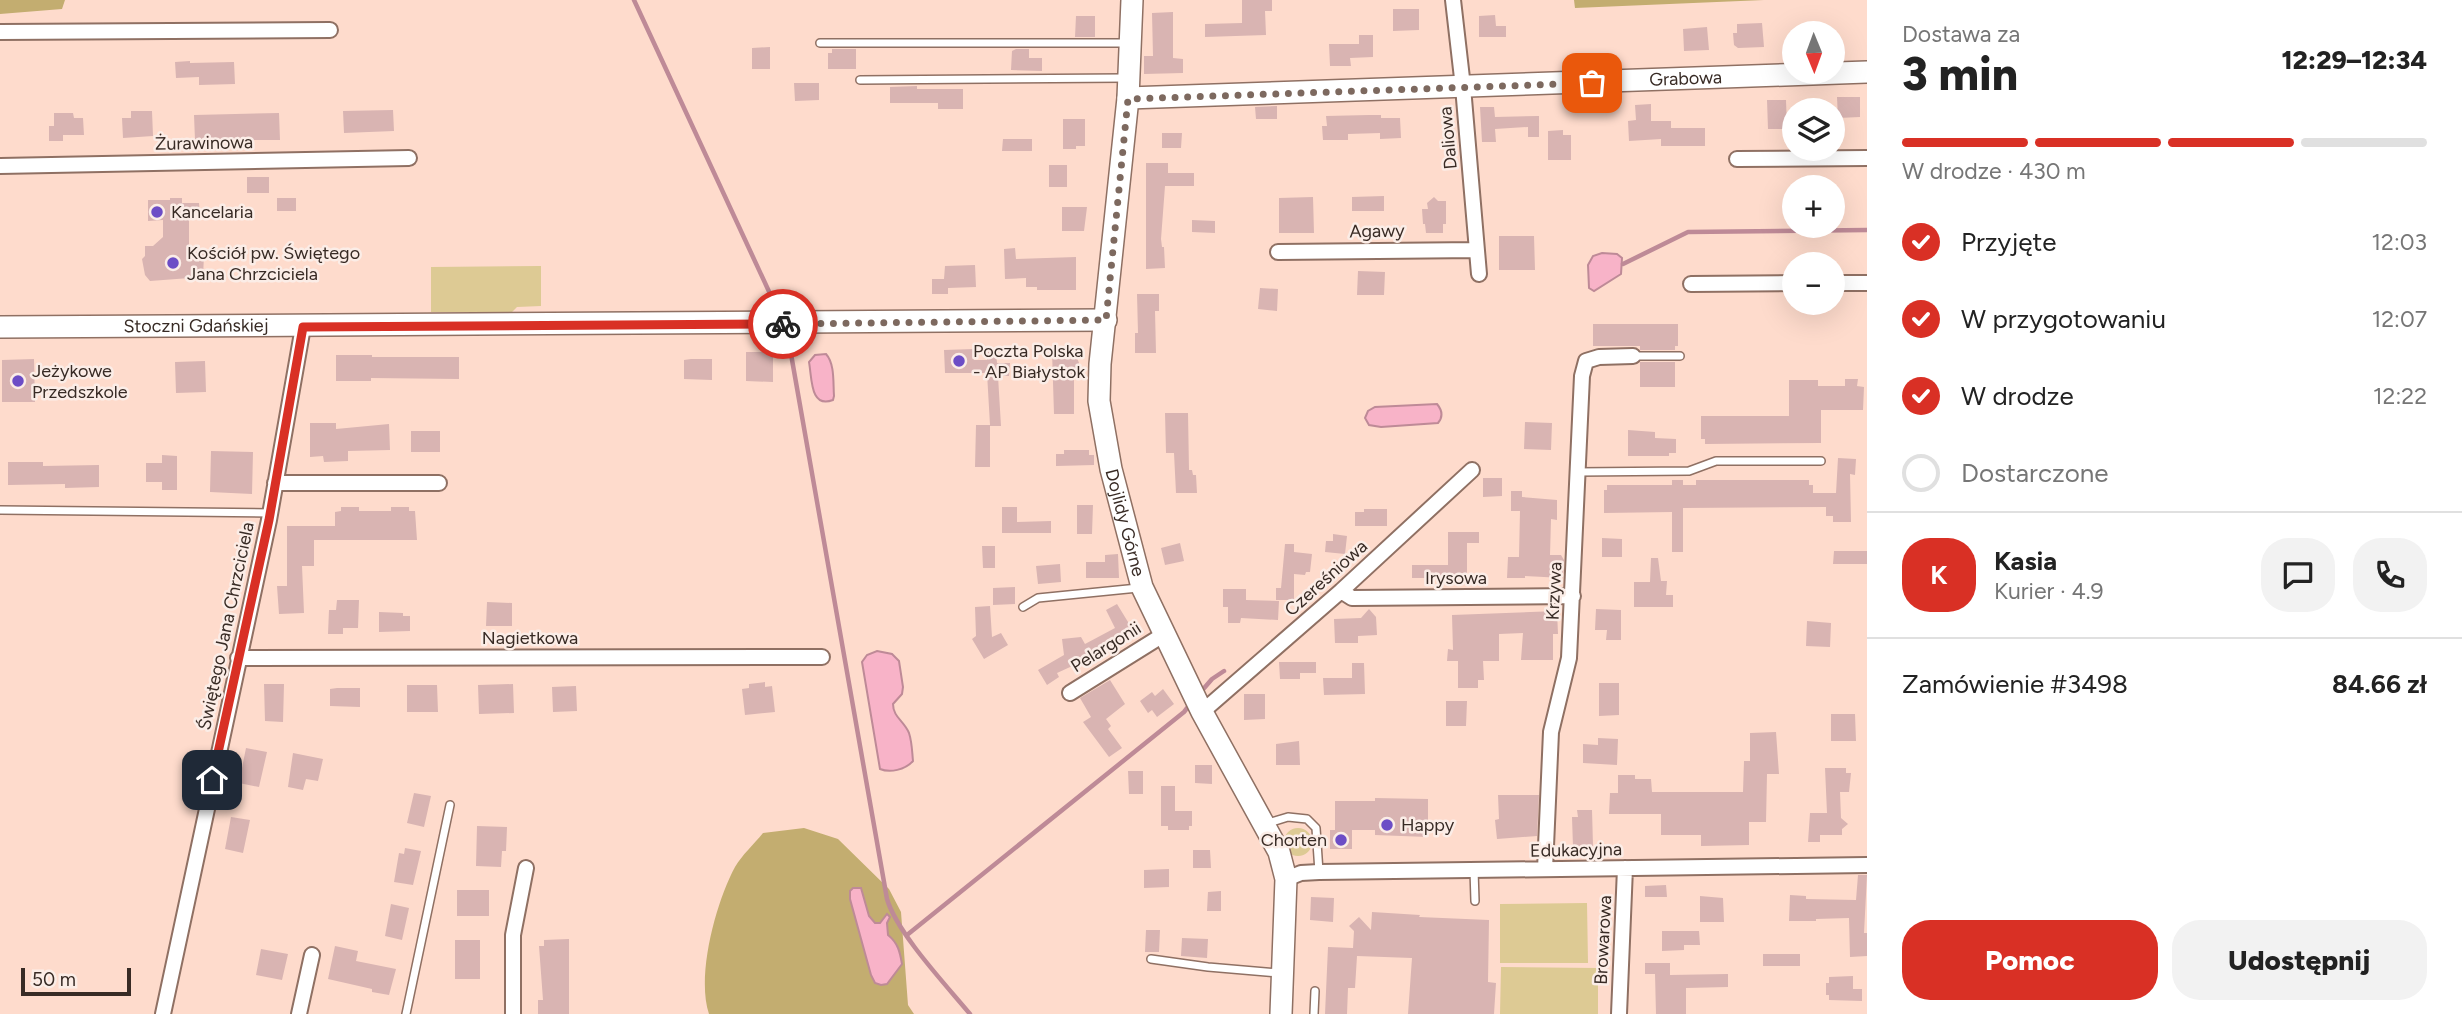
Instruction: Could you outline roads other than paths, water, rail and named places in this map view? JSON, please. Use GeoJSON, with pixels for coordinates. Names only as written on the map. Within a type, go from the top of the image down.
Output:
{"type":"FeatureCollection","features":[{"type":"Feature","properties":{"kind":"street","name":"Dojlidy Górne"},"geometry":{"type":"LineString","coordinates":[[1132,0],[1129,88],[1099,401],[1111,469],[1142,587],[1202,712],[1279,852],[1286,879],[1281,1014]]}},
{"type":"Feature","properties":{"kind":"street","name":"Daliowa"},"geometry":{"type":"LineString","coordinates":[[1453,0],[1479,274]]}},
{"type":"Feature","properties":{"kind":"street"},"geometry":{"type":"LineString","coordinates":[[0,32],[330,30]]}},
{"type":"Feature","properties":{"kind":"street","name":"Grabowa"},"geometry":{"type":"LineString","coordinates":[[1129,88],[1463,87],[1867,72]]}},
{"type":"Feature","properties":{"kind":"street","name":"Żurawinowa"},"geometry":{"type":"LineString","coordinates":[[0,166],[409,158]]}},
{"type":"Feature","properties":{"kind":"street"},"geometry":{"type":"LineString","coordinates":[[1737,159],[1867,158]]}},
{"type":"Feature","properties":{"kind":"street","name":"Agawy"},"geometry":{"type":"LineString","coordinates":[[1279,252],[1477,250]]}},
{"type":"Feature","properties":{"kind":"street"},"geometry":{"type":"LineString","coordinates":[[1691,284],[1782,283]]}},
{"type":"Feature","properties":{"kind":"street"},"geometry":{"type":"LineString","coordinates":[[1845,283],[1867,283]]}},
{"type":"Feature","properties":{"kind":"street","name":"Stoczni Gdańskiej"},"geometry":{"type":"LineString","coordinates":[[0,327],[1106,320]]}},
{"type":"Feature","properties":{"kind":"street","name":"Świętego Jana Chrzciciela"},"geometry":{"type":"LineString","coordinates":[[163,1014],[270,513],[303,327]]}},
{"type":"Feature","properties":{"kind":"street","name":"Krzywa"},"geometry":{"type":"LineString","coordinates":[[1545,869],[1551,732],[1569,659],[1582,376],[1586,361],[1600,357],[1633,356]]}},
{"type":"Feature","properties":{"kind":"street","name":"Czereśniowa"},"geometry":{"type":"LineString","coordinates":[[1202,712],[1341,591],[1472,470]]}},
{"type":"Feature","properties":{"kind":"street"},"geometry":{"type":"LineString","coordinates":[[275,483],[439,483]]}},
{"type":"Feature","properties":{"kind":"street","name":"Irysowa"},"geometry":{"type":"LineString","coordinates":[[1341,591],[1352,598],[1573,596]]}},
{"type":"Feature","properties":{"kind":"street","name":"Pelargonii"},"geometry":{"type":"LineString","coordinates":[[1070,692],[1163,635]]}},
{"type":"Feature","properties":{"kind":"street","name":"Nagietkowa"},"geometry":{"type":"LineString","coordinates":[[238,658],[822,657]]}},
{"type":"Feature","properties":{"kind":"street","name":"Edukacyjna"},"geometry":{"type":"LineString","coordinates":[[1286,879],[1301,873],[1867,865]]}},
{"type":"Feature","properties":{"kind":"street"},"geometry":{"type":"LineString","coordinates":[[513,1014],[513,935],[526,867]]}},
{"type":"Feature","properties":{"kind":"street","name":"Browarowa"},"geometry":{"type":"LineString","coordinates":[[1619,1014],[1625,868]]}},
{"type":"Feature","properties":{"kind":"street"},"geometry":{"type":"LineString","coordinates":[[299,1014],[312,956]]}},
{"type":"Feature","properties":{"kind":"lane"},"geometry":{"type":"LineString","coordinates":[[820,43],[1130,43]]}},
{"type":"Feature","properties":{"kind":"lane"},"geometry":{"type":"LineString","coordinates":[[860,80],[1129,88]]}},
{"type":"Feature","properties":{"kind":"lane"},"geometry":{"type":"LineString","coordinates":[[1633,356],[1680,356]]}},
{"type":"Feature","properties":{"kind":"lane"},"geometry":{"type":"LineString","coordinates":[[1578,472],[1689,471],[1716,461],[1821,461]]}},
{"type":"Feature","properties":{"kind":"lane"},"geometry":{"type":"LineString","coordinates":[[0,510],[270,513]]}},
{"type":"Feature","properties":{"kind":"lane"},"geometry":{"type":"LineString","coordinates":[[1023,607],[1038,598],[1142,587]]}},
{"type":"Feature","properties":{"kind":"lane"},"geometry":{"type":"LineString","coordinates":[[406,1014],[450,805]]}},
{"type":"Feature","properties":{"kind":"lane"},"geometry":{"type":"LineString","coordinates":[[1265,824],[1288,817],[1307,819],[1316,828],[1326,873]]}},
{"type":"Feature","properties":{"kind":"lane"},"geometry":{"type":"LineString","coordinates":[[1474,870],[1475,901]]}},
{"type":"Feature","properties":{"kind":"lane"},"geometry":{"type":"LineString","coordinates":[[1152,959],[1283,973]]}},
{"type":"Feature","properties":{"kind":"lane"},"geometry":{"type":"LineString","coordinates":[[1314,1014],[1315,991]]}},
{"type":"Feature","properties":{"kind":"waterway"},"geometry":{"type":"LineString","coordinates":[[634,0],[778,311]]}},
{"type":"Feature","properties":{"kind":"waterway"},"geometry":{"type":"LineString","coordinates":[[1623,264],[1688,232],[1867,230]]}},
{"type":"Feature","properties":{"kind":"waterway"},"geometry":{"type":"LineString","coordinates":[[788,337],[887,899],[892,913],[911,943],[970,1014]]}},
{"type":"Feature","properties":{"kind":"waterway"},"geometry":{"type":"LineString","coordinates":[[1199,694],[1212,679],[1224,671]]}},
{"type":"Feature","properties":{"kind":"waterway"},"geometry":{"type":"LineString","coordinates":[[907,935],[1184,712],[1191,703]]}},
{"type":"Feature","properties":{"kind":"place","name":"Kancelaria"},"geometry":{"type":"Point","coordinates":[157,212]}},
{"type":"Feature","properties":{"kind":"place","name":"Kościół pw. Świętego Jana Chrzciciela"},"geometry":{"type":"Point","coordinates":[173,263]}},
{"type":"Feature","properties":{"kind":"place","name":"Poczta Polska - AP Białystok"},"geometry":{"type":"Point","coordinates":[959,361]}},
{"type":"Feature","properties":{"kind":"place","name":"Jeżykowe Przedszkole"},"geometry":{"type":"Point","coordinates":[18,381]}},
{"type":"Feature","properties":{"kind":"place","name":"Happy"},"geometry":{"type":"Point","coordinates":[1387,825]}},
{"type":"Feature","properties":{"kind":"place","name":"Chorten"},"geometry":{"type":"Point","coordinates":[1341,840]}}]}
